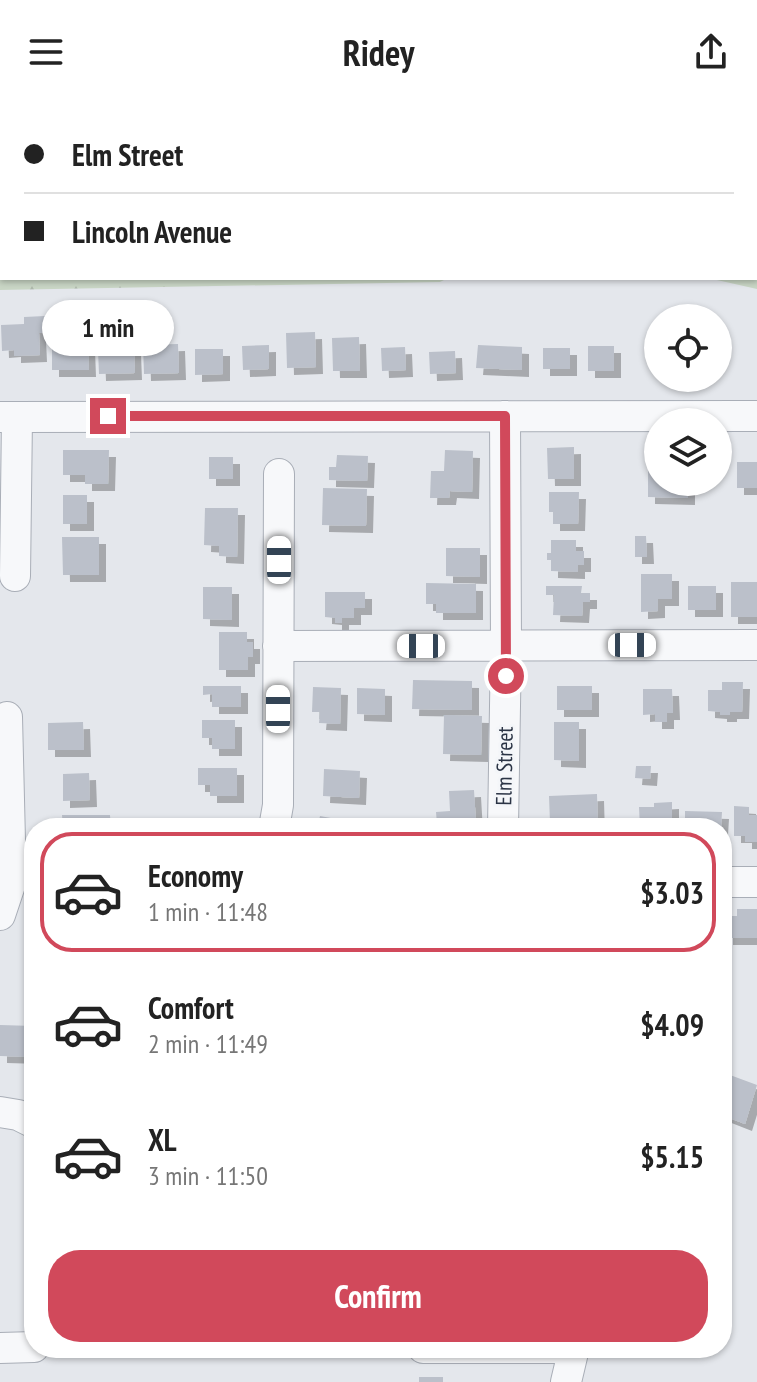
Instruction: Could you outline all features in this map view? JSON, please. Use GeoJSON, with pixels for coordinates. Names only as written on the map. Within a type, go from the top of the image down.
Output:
{"type":"FeatureCollection","features":[{"type":"Feature","properties":{"kind":"street","name":"Elm Street"},"geometry":{"type":"LineString","coordinates":[[503,818],[505,416]]}},
{"type":"Feature","properties":{"kind":"street"},"geometry":{"type":"LineString","coordinates":[[15,576],[8,417],[757,416]]}},
{"type":"Feature","properties":{"kind":"street"},"geometry":{"type":"LineString","coordinates":[[276,818],[279,474]]}},
{"type":"Feature","properties":{"kind":"street"},"geometry":{"type":"LineString","coordinates":[[278,646],[757,645]]}},
{"type":"Feature","properties":{"kind":"street"},"geometry":{"type":"LineString","coordinates":[[0,915],[15,882],[7,717]]}},
{"type":"Feature","properties":{"kind":"street"},"geometry":{"type":"LineString","coordinates":[[732,882],[757,882]]}},
{"type":"Feature","properties":{"kind":"street"},"geometry":{"type":"LineString","coordinates":[[0,1112],[24,1118]]}},
{"type":"Feature","properties":{"kind":"street"},"geometry":{"type":"LineString","coordinates":[[0,1348],[24,1347]]}},
{"type":"Feature","properties":{"kind":"street"},"geometry":{"type":"LineString","coordinates":[[566,1382],[572,1358]]}},
{"type":"Feature","properties":{"kind":"green space"},"geometry":{"type":"Polygon","coordinates":[[[0,280],[444,280],[440,282],[0,290],[0,280]]]}},
{"type":"Feature","properties":{"kind":"green space"},"geometry":{"type":"Polygon","coordinates":[[[717,280],[757,280],[757,289],[717,280]]]}},
{"type":"Feature","properties":{"kind":"building"},"geometry":{"type":"Polygon","coordinates":[[[45,316],[46,333],[39,333],[40,355],[14,356],[14,350],[2,351],[1,325],[24,324],[24,317],[45,316]]]}},
{"type":"Feature","properties":{"kind":"building"},"geometry":{"type":"Polygon","coordinates":[[[315,332],[316,367],[287,368],[286,333],[315,332]]]}},
{"type":"Feature","properties":{"kind":"building"},"geometry":{"type":"Polygon","coordinates":[[[63,333],[84,333],[84,343],[88,343],[89,370],[52,370],[52,345],[63,345],[63,333]]]}},
{"type":"Feature","properties":{"kind":"building"},"geometry":{"type":"Polygon","coordinates":[[[129,335],[130,347],[134,347],[135,373],[99,374],[98,350],[113,349],[113,336],[129,335]]]}},
{"type":"Feature","properties":{"kind":"building"},"geometry":{"type":"Polygon","coordinates":[[[359,337],[360,371],[333,371],[332,338],[359,337]]]}},
{"type":"Feature","properties":{"kind":"building"},"geometry":{"type":"Polygon","coordinates":[[[178,344],[179,373],[144,374],[143,345],[178,344]]]}},
{"type":"Feature","properties":{"kind":"building"},"geometry":{"type":"Polygon","coordinates":[[[269,345],[269,369],[243,370],[242,346],[269,345]]]}},
{"type":"Feature","properties":{"kind":"building"},"geometry":{"type":"Polygon","coordinates":[[[478,345],[522,347],[522,370],[476,368],[478,345]]]}},
{"type":"Feature","properties":{"kind":"building"},"geometry":{"type":"Polygon","coordinates":[[[588,346],[614,346],[614,371],[588,371],[588,346]]]}},
{"type":"Feature","properties":{"kind":"building"},"geometry":{"type":"Polygon","coordinates":[[[405,347],[406,370],[382,371],[381,348],[405,347]]]}},
{"type":"Feature","properties":{"kind":"building"},"geometry":{"type":"Polygon","coordinates":[[[543,348],[570,348],[570,369],[543,369],[543,348]]]}},
{"type":"Feature","properties":{"kind":"building"},"geometry":{"type":"Polygon","coordinates":[[[195,349],[223,349],[223,374],[195,375],[195,349]]]}},
{"type":"Feature","properties":{"kind":"building"},"geometry":{"type":"Polygon","coordinates":[[[455,351],[456,373],[430,374],[429,352],[455,351]]]}},
{"type":"Feature","properties":{"kind":"building"},"geometry":{"type":"Polygon","coordinates":[[[574,447],[574,479],[548,479],[547,448],[574,447]]]}},
{"type":"Feature","properties":{"kind":"building"},"geometry":{"type":"Polygon","coordinates":[[[63,450],[109,450],[108,484],[85,484],[85,475],[63,475],[63,450]]]}},
{"type":"Feature","properties":{"kind":"building"},"geometry":{"type":"Polygon","coordinates":[[[445,450],[473,451],[472,492],[450,491],[449,498],[430,498],[431,471],[444,471],[445,450]]]}},
{"type":"Feature","properties":{"kind":"building"},"geometry":{"type":"Polygon","coordinates":[[[337,455],[368,456],[367,481],[329,480],[329,467],[336,467],[337,455]]]}},
{"type":"Feature","properties":{"kind":"building"},"geometry":{"type":"Polygon","coordinates":[[[209,457],[233,457],[233,479],[209,479],[209,457]]]}},
{"type":"Feature","properties":{"kind":"building"},"geometry":{"type":"Polygon","coordinates":[[[737,462],[757,462],[757,488],[737,488],[737,462]]]}},
{"type":"Feature","properties":{"kind":"building"},"geometry":{"type":"Polygon","coordinates":[[[323,488],[367,489],[366,526],[322,525],[323,488]]]}},
{"type":"Feature","properties":{"kind":"building"},"geometry":{"type":"Polygon","coordinates":[[[549,492],[579,492],[578,524],[553,524],[553,512],[549,512],[549,492]]]}},
{"type":"Feature","properties":{"kind":"building"},"geometry":{"type":"Polygon","coordinates":[[[63,495],[87,495],[87,524],[63,524],[63,495]]]}},
{"type":"Feature","properties":{"kind":"building"},"geometry":{"type":"Polygon","coordinates":[[[688,496],[688,498],[648,497],[688,496]]]}},
{"type":"Feature","properties":{"kind":"building"},"geometry":{"type":"Polygon","coordinates":[[[205,508],[238,508],[237,557],[219,556],[219,546],[204,545],[205,508]]]}},
{"type":"Feature","properties":{"kind":"building"},"geometry":{"type":"Polygon","coordinates":[[[635,536],[646,536],[647,557],[635,557],[635,536]]]}},
{"type":"Feature","properties":{"kind":"building"},"geometry":{"type":"Polygon","coordinates":[[[62,537],[99,537],[99,575],[63,575],[62,537]]]}},
{"type":"Feature","properties":{"kind":"building"},"geometry":{"type":"Polygon","coordinates":[[[551,540],[576,540],[576,551],[584,551],[584,565],[578,565],[578,572],[551,571],[547,553],[551,553],[551,540]]]}},
{"type":"Feature","properties":{"kind":"building"},"geometry":{"type":"Polygon","coordinates":[[[446,548],[480,548],[480,577],[446,576],[446,548]]]}},
{"type":"Feature","properties":{"kind":"building"},"geometry":{"type":"Polygon","coordinates":[[[641,574],[672,574],[672,599],[658,599],[658,611],[641,612],[641,574]]]}},
{"type":"Feature","properties":{"kind":"building"},"geometry":{"type":"Polygon","coordinates":[[[731,582],[757,582],[757,617],[731,617],[731,582]]]}},
{"type":"Feature","properties":{"kind":"building"},"geometry":{"type":"Polygon","coordinates":[[[426,583],[476,584],[476,613],[436,613],[436,604],[426,604],[426,583]]]}},
{"type":"Feature","properties":{"kind":"building"},"geometry":{"type":"Polygon","coordinates":[[[546,586],[582,586],[581,593],[590,593],[590,602],[583,602],[582,616],[553,615],[554,595],[546,595],[546,586]]]}},
{"type":"Feature","properties":{"kind":"building"},"geometry":{"type":"Polygon","coordinates":[[[688,586],[716,586],[716,610],[688,610],[688,586]]]}},
{"type":"Feature","properties":{"kind":"building"},"geometry":{"type":"Polygon","coordinates":[[[203,587],[232,587],[232,620],[203,619],[203,587]]]}},
{"type":"Feature","properties":{"kind":"building"},"geometry":{"type":"Polygon","coordinates":[[[325,592],[365,592],[365,608],[354,608],[354,618],[342,618],[342,623],[335,623],[335,618],[325,617],[325,592]]]}},
{"type":"Feature","properties":{"kind":"building"},"geometry":{"type":"Polygon","coordinates":[[[219,632],[247,632],[247,642],[253,642],[253,657],[248,657],[248,670],[219,670],[219,632]]]}},
{"type":"Feature","properties":{"kind":"building"},"geometry":{"type":"Polygon","coordinates":[[[413,680],[472,681],[472,710],[412,709],[413,680]]]}},
{"type":"Feature","properties":{"kind":"building"},"geometry":{"type":"Polygon","coordinates":[[[722,682],[743,682],[742,712],[720,715],[720,712],[708,711],[708,690],[722,690],[722,682]]]}},
{"type":"Feature","properties":{"kind":"building"},"geometry":{"type":"Polygon","coordinates":[[[203,686],[241,686],[241,707],[212,707],[212,694],[203,695],[203,686]]]}},
{"type":"Feature","properties":{"kind":"building"},"geometry":{"type":"Polygon","coordinates":[[[557,686],[592,686],[592,710],[557,710],[557,686]]]}},
{"type":"Feature","properties":{"kind":"building"},"geometry":{"type":"Polygon","coordinates":[[[313,687],[341,688],[340,724],[319,723],[320,712],[312,712],[313,687]]]}},
{"type":"Feature","properties":{"kind":"building"},"geometry":{"type":"Polygon","coordinates":[[[357,688],[385,689],[385,715],[357,714],[357,688]]]}},
{"type":"Feature","properties":{"kind":"building"},"geometry":{"type":"Polygon","coordinates":[[[643,689],[672,689],[673,713],[667,713],[667,722],[655,722],[655,714],[643,715],[643,689]]]}},
{"type":"Feature","properties":{"kind":"building"},"geometry":{"type":"Polygon","coordinates":[[[444,715],[482,716],[481,755],[443,754],[444,715]]]}},
{"type":"Feature","properties":{"kind":"building"},"geometry":{"type":"Polygon","coordinates":[[[202,720],[235,720],[235,749],[212,749],[212,738],[202,738],[202,720]]]}},
{"type":"Feature","properties":{"kind":"building"},"geometry":{"type":"Polygon","coordinates":[[[83,722],[84,750],[48,750],[48,723],[83,722]]]}},
{"type":"Feature","properties":{"kind":"building"},"geometry":{"type":"Polygon","coordinates":[[[554,722],[579,722],[579,761],[554,760],[554,722]]]}},
{"type":"Feature","properties":{"kind":"building"},"geometry":{"type":"Polygon","coordinates":[[[636,766],[651,766],[650,779],[635,778],[636,766]]]}},
{"type":"Feature","properties":{"kind":"building"},"geometry":{"type":"Polygon","coordinates":[[[198,768],[237,768],[237,796],[210,796],[210,785],[198,785],[198,768]]]}},
{"type":"Feature","properties":{"kind":"building"},"geometry":{"type":"Polygon","coordinates":[[[324,769],[360,771],[359,798],[323,796],[324,769]]]}},
{"type":"Feature","properties":{"kind":"building"},"geometry":{"type":"Polygon","coordinates":[[[89,773],[90,800],[63,801],[63,774],[89,773]]]}},
{"type":"Feature","properties":{"kind":"building"},"geometry":{"type":"Polygon","coordinates":[[[474,790],[476,818],[436,818],[436,812],[450,811],[449,791],[474,790]]]}},
{"type":"Feature","properties":{"kind":"building"},"geometry":{"type":"Polygon","coordinates":[[[597,794],[598,818],[550,818],[549,796],[597,794]]]}},
{"type":"Feature","properties":{"kind":"building"},"geometry":{"type":"Polygon","coordinates":[[[672,802],[672,818],[640,818],[639,807],[654,807],[654,803],[672,802]]]}},
{"type":"Feature","properties":{"kind":"building"},"geometry":{"type":"Polygon","coordinates":[[[734,806],[749,807],[749,815],[757,815],[757,842],[745,842],[745,836],[734,836],[734,806]]]}},
{"type":"Feature","properties":{"kind":"building"},"geometry":{"type":"Polygon","coordinates":[[[685,811],[722,812],[722,818],[685,818],[685,811]]]}},
{"type":"Feature","properties":{"kind":"building"},"geometry":{"type":"Polygon","coordinates":[[[62,815],[110,815],[110,818],[62,818],[62,815]]]}},
{"type":"Feature","properties":{"kind":"building"},"geometry":{"type":"Polygon","coordinates":[[[737,909],[757,909],[757,938],[732,938],[732,916],[737,916],[737,909]]]}},
{"type":"Feature","properties":{"kind":"building"},"geometry":{"type":"Polygon","coordinates":[[[0,1025],[24,1026],[24,1057],[0,1056],[0,1025]]]}},
{"type":"Feature","properties":{"kind":"building"},"geometry":{"type":"Polygon","coordinates":[[[732,1076],[757,1085],[745,1124],[732,1119],[732,1076]]]}},
{"type":"Feature","properties":{"kind":"building"},"geometry":{"type":"Polygon","coordinates":[[[419,1377],[443,1377],[443,1382],[419,1382],[419,1377]]]}},
{"type":"Feature","properties":{"kind":"route"},"geometry":{"type":"LineString","coordinates":[[108,416],[505,416],[506,676]]}}]}
